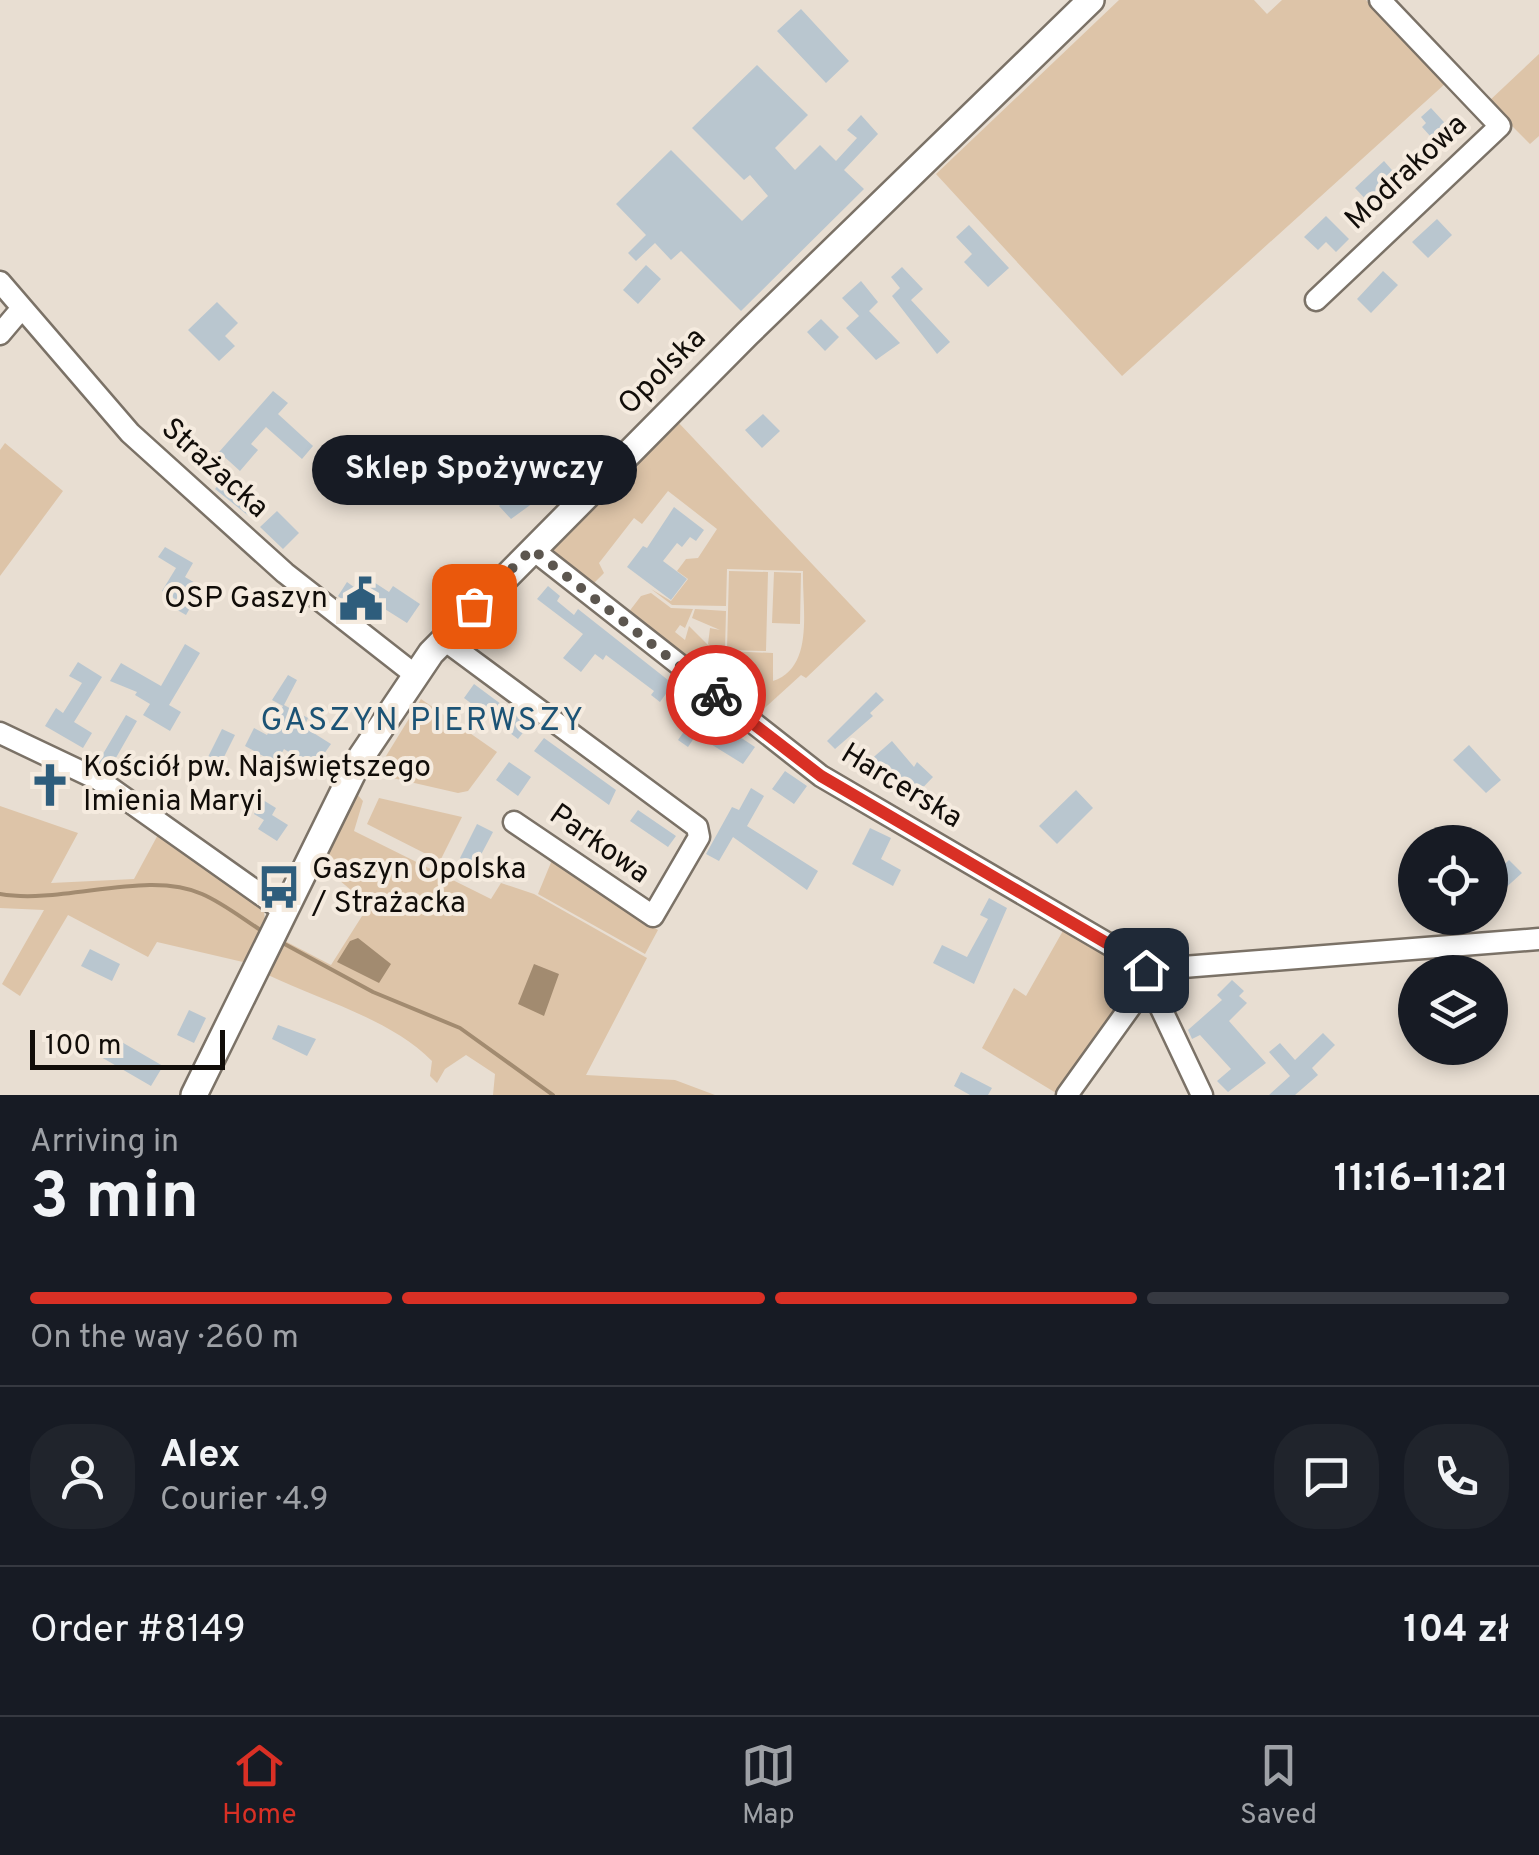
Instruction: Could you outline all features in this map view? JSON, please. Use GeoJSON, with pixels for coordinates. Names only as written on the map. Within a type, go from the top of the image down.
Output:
{"type":"FeatureCollection","features":[{"type":"Feature","properties":{"kind":"main road","name":"Opolska"},"geometry":{"type":"LineString","coordinates":[[194,1095],[369,743],[414,674],[532,549],[1090,0]]}},
{"type":"Feature","properties":{"kind":"street","name":"Modrakowa"},"geometry":{"type":"LineString","coordinates":[[1316,300],[1500,126],[1380,0]]}},
{"type":"Feature","properties":{"kind":"street","name":"Strażacka"},"geometry":{"type":"LineString","coordinates":[[0,282],[96,396],[149,450],[304,590],[414,674]]}},
{"type":"Feature","properties":{"kind":"street"},"geometry":{"type":"LineString","coordinates":[[0,334],[22,308]]}},
{"type":"Feature","properties":{"kind":"street","name":"Harcerska"},"geometry":{"type":"LineString","coordinates":[[532,549],[821,776],[1139,962],[1149,978]]}},
{"type":"Feature","properties":{"kind":"street","name":"Parkowa"},"geometry":{"type":"LineString","coordinates":[[443,639],[696,828],[699,837],[653,916],[514,822]]}},
{"type":"Feature","properties":{"kind":"street"},"geometry":{"type":"LineString","coordinates":[[0,733],[109,787],[276,927]]}},
{"type":"Feature","properties":{"kind":"street"},"geometry":{"type":"LineString","coordinates":[[1149,978],[1539,939]]}},
{"type":"Feature","properties":{"kind":"street"},"geometry":{"type":"LineString","coordinates":[[1067,1095],[1149,978]]}},
{"type":"Feature","properties":{"kind":"street"},"geometry":{"type":"LineString","coordinates":[[1149,978],[1202,1095]]}},
{"type":"Feature","properties":{"kind":"shaded area"},"geometry":{"type":"Polygon","coordinates":[[[1119,0],[1254,0],[1267,14],[1282,0],[1366,0],[1446,83],[1122,376],[936,174],[1119,0]]]}},
{"type":"Feature","properties":{"kind":"shaded area"},"geometry":{"type":"Polygon","coordinates":[[[1539,54],[1539,136],[1530,144],[1488,102],[1539,54]]]}},
{"type":"Feature","properties":{"kind":"shaded area"},"geometry":{"type":"Polygon","coordinates":[[[677,421],[866,621],[806,678],[801,675],[757,715],[628,613],[641,596],[651,593],[671,608],[693,609],[685,628],[680,625],[675,632],[685,640],[689,626],[714,651],[708,644],[710,628],[720,630],[692,618],[695,609],[726,611],[725,651],[773,653],[773,681],[786,674],[801,650],[803,571],[727,569],[726,606],[672,605],[651,589],[671,601],[688,579],[677,571],[686,559],[698,558],[717,529],[668,491],[642,524],[634,518],[599,563],[604,573],[594,583],[551,551],[569,527],[628,480],[654,442],[677,421]]]}},
{"type":"Feature","properties":{"kind":"shaded area"},"geometry":{"type":"Polygon","coordinates":[[[5,443],[63,491],[0,576],[0,450],[5,443]]]}},
{"type":"Feature","properties":{"kind":"shaded area"},"geometry":{"type":"Polygon","coordinates":[[[729,571],[768,572],[766,651],[727,650],[729,571]]]}},
{"type":"Feature","properties":{"kind":"shaded area"},"geometry":{"type":"Polygon","coordinates":[[[774,572],[801,573],[800,624],[772,623],[774,572]]]}},
{"type":"Feature","properties":{"kind":"shaded area"},"geometry":{"type":"Polygon","coordinates":[[[421,699],[497,752],[468,791],[458,793],[375,774],[421,699]]]}},
{"type":"Feature","properties":{"kind":"shaded area"},"geometry":{"type":"Polygon","coordinates":[[[356,793],[363,801],[354,831],[491,899],[501,883],[534,894],[647,958],[586,1075],[675,1080],[715,1095],[493,1095],[495,1074],[466,1055],[445,1069],[437,1083],[430,1076],[432,1061],[396,1033],[268,975],[285,941],[331,965],[369,905],[321,865],[356,793]]]}},
{"type":"Feature","properties":{"kind":"shaded area"},"geometry":{"type":"Polygon","coordinates":[[[379,798],[462,817],[440,861],[367,824],[379,798]]]}},
{"type":"Feature","properties":{"kind":"shaded area"},"geometry":{"type":"Polygon","coordinates":[[[0,806],[78,833],[51,883],[134,879],[160,831],[263,904],[265,920],[243,962],[157,942],[148,957],[68,915],[20,996],[2,984],[44,910],[0,908],[0,806]]]}},
{"type":"Feature","properties":{"kind":"shaded area"},"geometry":{"type":"Polygon","coordinates":[[[552,860],[658,930],[645,954],[538,894],[552,860]]]}},
{"type":"Feature","properties":{"kind":"shaded area"},"geometry":{"type":"Polygon","coordinates":[[[1064,929],[1129,968],[1135,986],[1056,1093],[982,1048],[1014,988],[1026,996],[1064,929]]]}},
{"type":"Feature","properties":{"kind":"shaded area"},"geometry":{"type":"Polygon","coordinates":[[[358,938],[391,964],[379,983],[337,962],[350,941],[358,938]]]}},
{"type":"Feature","properties":{"kind":"shaded area"},"geometry":{"type":"Polygon","coordinates":[[[534,964],[559,974],[544,1016],[518,1004],[534,964]]]}},
{"type":"Feature","properties":{"kind":"building"},"geometry":{"type":"Polygon","coordinates":[[[801,9],[849,61],[826,83],[777,31],[801,9]]]}},
{"type":"Feature","properties":{"kind":"building"},"geometry":{"type":"Polygon","coordinates":[[[757,65],[808,115],[775,148],[795,170],[820,145],[836,161],[857,138],[847,130],[861,115],[878,134],[844,170],[864,189],[741,311],[681,251],[671,260],[655,243],[636,261],[628,253],[646,235],[616,204],[671,150],[742,221],[768,196],[750,175],[744,180],[692,128],[757,65]]]}},
{"type":"Feature","properties":{"kind":"building"},"geometry":{"type":"Polygon","coordinates":[[[1431,108],[1454,133],[1440,147],[1422,127],[1426,123],[1421,117],[1431,108]]]}},
{"type":"Feature","properties":{"kind":"building"},"geometry":{"type":"Polygon","coordinates":[[[1384,161],[1399,178],[1371,205],[1355,188],[1384,161]]]}},
{"type":"Feature","properties":{"kind":"building"},"geometry":{"type":"Polygon","coordinates":[[[1326,216],[1349,239],[1336,252],[1326,242],[1318,250],[1304,237],[1326,216]]]}},
{"type":"Feature","properties":{"kind":"building"},"geometry":{"type":"Polygon","coordinates":[[[1437,219],[1452,235],[1428,258],[1412,242],[1437,219]]]}},
{"type":"Feature","properties":{"kind":"building"},"geometry":{"type":"Polygon","coordinates":[[[969,225],[1009,268],[988,287],[964,262],[972,254],[956,237],[969,225]]]}},
{"type":"Feature","properties":{"kind":"building"},"geometry":{"type":"Polygon","coordinates":[[[646,265],[661,279],[638,304],[623,290],[646,265]]]}},
{"type":"Feature","properties":{"kind":"building"},"geometry":{"type":"Polygon","coordinates":[[[902,267],[923,289],[911,300],[950,342],[937,354],[892,296],[900,288],[891,277],[902,267]]]}},
{"type":"Feature","properties":{"kind":"building"},"geometry":{"type":"Polygon","coordinates":[[[1383,271],[1398,285],[1371,313],[1357,299],[1383,271]]]}},
{"type":"Feature","properties":{"kind":"building"},"geometry":{"type":"Polygon","coordinates":[[[861,281],[878,302],[869,311],[900,343],[876,360],[846,328],[859,316],[842,298],[861,281]]]}},
{"type":"Feature","properties":{"kind":"building"},"geometry":{"type":"Polygon","coordinates":[[[217,302],[238,323],[225,336],[235,346],[219,361],[188,330],[217,302]]]}},
{"type":"Feature","properties":{"kind":"building"},"geometry":{"type":"Polygon","coordinates":[[[821,319],[839,337],[825,351],[807,332],[821,319]]]}},
{"type":"Feature","properties":{"kind":"building"},"geometry":{"type":"Polygon","coordinates":[[[273,391],[288,403],[278,414],[313,446],[302,459],[266,427],[251,444],[258,450],[240,471],[219,452],[273,391]]]}},
{"type":"Feature","properties":{"kind":"building"},"geometry":{"type":"Polygon","coordinates":[[[763,414],[780,431],[762,448],[745,430],[763,414]]]}},
{"type":"Feature","properties":{"kind":"building"},"geometry":{"type":"Polygon","coordinates":[[[224,479],[258,509],[250,517],[215,489],[224,479]]]}},
{"type":"Feature","properties":{"kind":"building"},"geometry":{"type":"Polygon","coordinates":[[[517,488],[533,503],[511,519],[499,506],[517,488]]]}},
{"type":"Feature","properties":{"kind":"building"},"geometry":{"type":"Polygon","coordinates":[[[674,507],[704,530],[696,541],[690,537],[682,547],[677,543],[663,561],[687,579],[671,600],[627,567],[643,546],[647,548],[674,507]]]}},
{"type":"Feature","properties":{"kind":"building"},"geometry":{"type":"Polygon","coordinates":[[[277,511],[299,533],[283,549],[260,527],[277,511]]]}},
{"type":"Feature","properties":{"kind":"building"},"geometry":{"type":"Polygon","coordinates":[[[165,547],[193,563],[185,577],[202,587],[186,615],[172,607],[177,600],[162,591],[176,568],[158,557],[165,547]]]}},
{"type":"Feature","properties":{"kind":"building"},"geometry":{"type":"Polygon","coordinates":[[[366,577],[389,592],[393,586],[420,604],[407,623],[380,606],[366,619],[338,596],[347,582],[358,590],[366,577]]]}},
{"type":"Feature","properties":{"kind":"building"},"geometry":{"type":"Polygon","coordinates":[[[548,586],[560,596],[557,601],[574,615],[578,609],[673,684],[660,702],[651,695],[654,691],[606,655],[603,660],[595,654],[581,672],[563,658],[583,634],[537,599],[548,586]]]}},
{"type":"Feature","properties":{"kind":"building"},"geometry":{"type":"Polygon","coordinates":[[[185,644],[200,653],[169,705],[181,712],[170,731],[143,715],[150,704],[135,695],[137,692],[110,681],[121,663],[161,686],[185,644]]]}},
{"type":"Feature","properties":{"kind":"building"},"geometry":{"type":"Polygon","coordinates":[[[78,662],[102,677],[74,722],[92,733],[83,748],[45,726],[56,708],[63,713],[82,683],[69,676],[78,662]]]}},
{"type":"Feature","properties":{"kind":"building"},"geometry":{"type":"Polygon","coordinates":[[[288,675],[297,680],[284,705],[308,718],[304,727],[331,744],[314,768],[284,749],[276,763],[245,746],[254,728],[267,735],[283,706],[272,700],[288,675]]]}},
{"type":"Feature","properties":{"kind":"building"},"geometry":{"type":"Polygon","coordinates":[[[474,684],[529,725],[518,739],[464,698],[474,684]]]}},
{"type":"Feature","properties":{"kind":"building"},"geometry":{"type":"Polygon","coordinates":[[[876,692],[884,700],[870,713],[873,716],[835,749],[827,741],[876,692]]]}},
{"type":"Feature","properties":{"kind":"building"},"geometry":{"type":"Polygon","coordinates":[[[699,710],[755,747],[743,764],[696,735],[688,747],[678,740],[699,710]]]}},
{"type":"Feature","properties":{"kind":"building"},"geometry":{"type":"Polygon","coordinates":[[[126,715],[137,721],[109,770],[97,764],[126,715]]]}},
{"type":"Feature","properties":{"kind":"building"},"geometry":{"type":"Polygon","coordinates":[[[222,729],[235,735],[218,769],[205,763],[222,729]]]}},
{"type":"Feature","properties":{"kind":"building"},"geometry":{"type":"Polygon","coordinates":[[[544,738],[616,790],[609,805],[534,751],[544,738]]]}},
{"type":"Feature","properties":{"kind":"building"},"geometry":{"type":"Polygon","coordinates":[[[892,741],[914,767],[917,762],[933,777],[910,801],[868,762],[892,741]]]}},
{"type":"Feature","properties":{"kind":"building"},"geometry":{"type":"Polygon","coordinates":[[[1469,745],[1501,780],[1486,793],[1453,760],[1469,745]]]}},
{"type":"Feature","properties":{"kind":"building"},"geometry":{"type":"Polygon","coordinates":[[[509,762],[531,777],[518,796],[496,780],[509,762]]]}},
{"type":"Feature","properties":{"kind":"building"},"geometry":{"type":"Polygon","coordinates":[[[785,771],[807,786],[794,804],[772,789],[785,771]]]}},
{"type":"Feature","properties":{"kind":"building"},"geometry":{"type":"Polygon","coordinates":[[[751,788],[764,796],[747,826],[818,871],[807,890],[733,837],[719,861],[706,854],[732,807],[739,810],[751,788]]]}},
{"type":"Feature","properties":{"kind":"building"},"geometry":{"type":"Polygon","coordinates":[[[1076,790],[1093,808],[1057,844],[1039,826],[1076,790]]]}},
{"type":"Feature","properties":{"kind":"building"},"geometry":{"type":"Polygon","coordinates":[[[263,800],[276,808],[272,815],[288,825],[277,841],[258,829],[264,820],[254,814],[263,800]]]}},
{"type":"Feature","properties":{"kind":"building"},"geometry":{"type":"Polygon","coordinates":[[[638,810],[676,836],[668,847],[630,821],[638,810]]]}},
{"type":"Feature","properties":{"kind":"building"},"geometry":{"type":"Polygon","coordinates":[[[477,824],[493,832],[475,866],[460,858],[477,824]]]}},
{"type":"Feature","properties":{"kind":"building"},"geometry":{"type":"Polygon","coordinates":[[[870,828],[891,838],[881,859],[901,870],[893,886],[852,864],[870,828]]]}},
{"type":"Feature","properties":{"kind":"building"},"geometry":{"type":"Polygon","coordinates":[[[1508,861],[1522,873],[1508,886],[1508,861]]]}},
{"type":"Feature","properties":{"kind":"building"},"geometry":{"type":"Polygon","coordinates":[[[989,898],[1007,908],[974,984],[933,963],[942,945],[967,957],[988,919],[980,915],[989,898]]]}},
{"type":"Feature","properties":{"kind":"building"},"geometry":{"type":"Polygon","coordinates":[[[90,949],[120,964],[112,981],[81,966],[90,949]]]}},
{"type":"Feature","properties":{"kind":"building"},"geometry":{"type":"Polygon","coordinates":[[[1232,980],[1244,991],[1239,996],[1247,1003],[1229,1021],[1266,1063],[1228,1092],[1217,1081],[1231,1069],[1200,1035],[1192,1039],[1188,1030],[1222,1000],[1217,995],[1232,980]]]}},
{"type":"Feature","properties":{"kind":"building"},"geometry":{"type":"Polygon","coordinates":[[[189,1010],[206,1018],[194,1043],[177,1035],[189,1010]]]}},
{"type":"Feature","properties":{"kind":"building"},"geometry":{"type":"Polygon","coordinates":[[[278,1025],[316,1039],[307,1056],[272,1039],[278,1025]]]}},
{"type":"Feature","properties":{"kind":"building"},"geometry":{"type":"Polygon","coordinates":[[[1323,1033],[1335,1045],[1312,1068],[1318,1075],[1295,1095],[1269,1095],[1290,1076],[1269,1052],[1280,1043],[1295,1060],[1323,1033]]]}},
{"type":"Feature","properties":{"kind":"building"},"geometry":{"type":"Polygon","coordinates":[[[113,1037],[163,1066],[151,1086],[101,1057],[113,1037]]]}},
{"type":"Feature","properties":{"kind":"building"},"geometry":{"type":"Polygon","coordinates":[[[961,1072],[992,1088],[988,1095],[970,1095],[954,1086],[961,1072]]]}},
{"type":"Feature","properties":{"kind":"waterway"},"geometry":{"type":"LineString","coordinates":[[0,894],[180,887],[225,906],[262,931]]}},
{"type":"Feature","properties":{"kind":"waterway"},"geometry":{"type":"LineString","coordinates":[[279,941],[373,992],[460,1028],[553,1095]]}},
{"type":"Feature","properties":{"kind":"way so far"},"geometry":{"type":"LineString","coordinates":[[474,606],[532,549],[716,695]]}},
{"type":"Feature","properties":{"kind":"place","name":"OSP Gaszyn"},"geometry":{"type":"Point","coordinates":[361,599]}},
{"type":"Feature","properties":{"kind":"place","name":"Sklep Spożywczy"},"geometry":{"type":"Point","coordinates":[474,606]}},
{"type":"Feature","properties":{"kind":"place","name":"Kościół pw. Najświętszego Imienia Maryi"},"geometry":{"type":"Point","coordinates":[50,785]}},
{"type":"Feature","properties":{"kind":"place","name":"Gaszyn Opolska / Strażacka"},"geometry":{"type":"Point","coordinates":[279,887]}},
{"type":"Feature","properties":{"kind":"district","name":"GASZYN PIERWSZY"},"geometry":{"type":"Point","coordinates":[423,722]}},
{"type":"Feature","properties":{"kind":"route"},"geometry":{"type":"LineString","coordinates":[[716,695],[821,776],[1139,962],[1146,970]]}}]}
